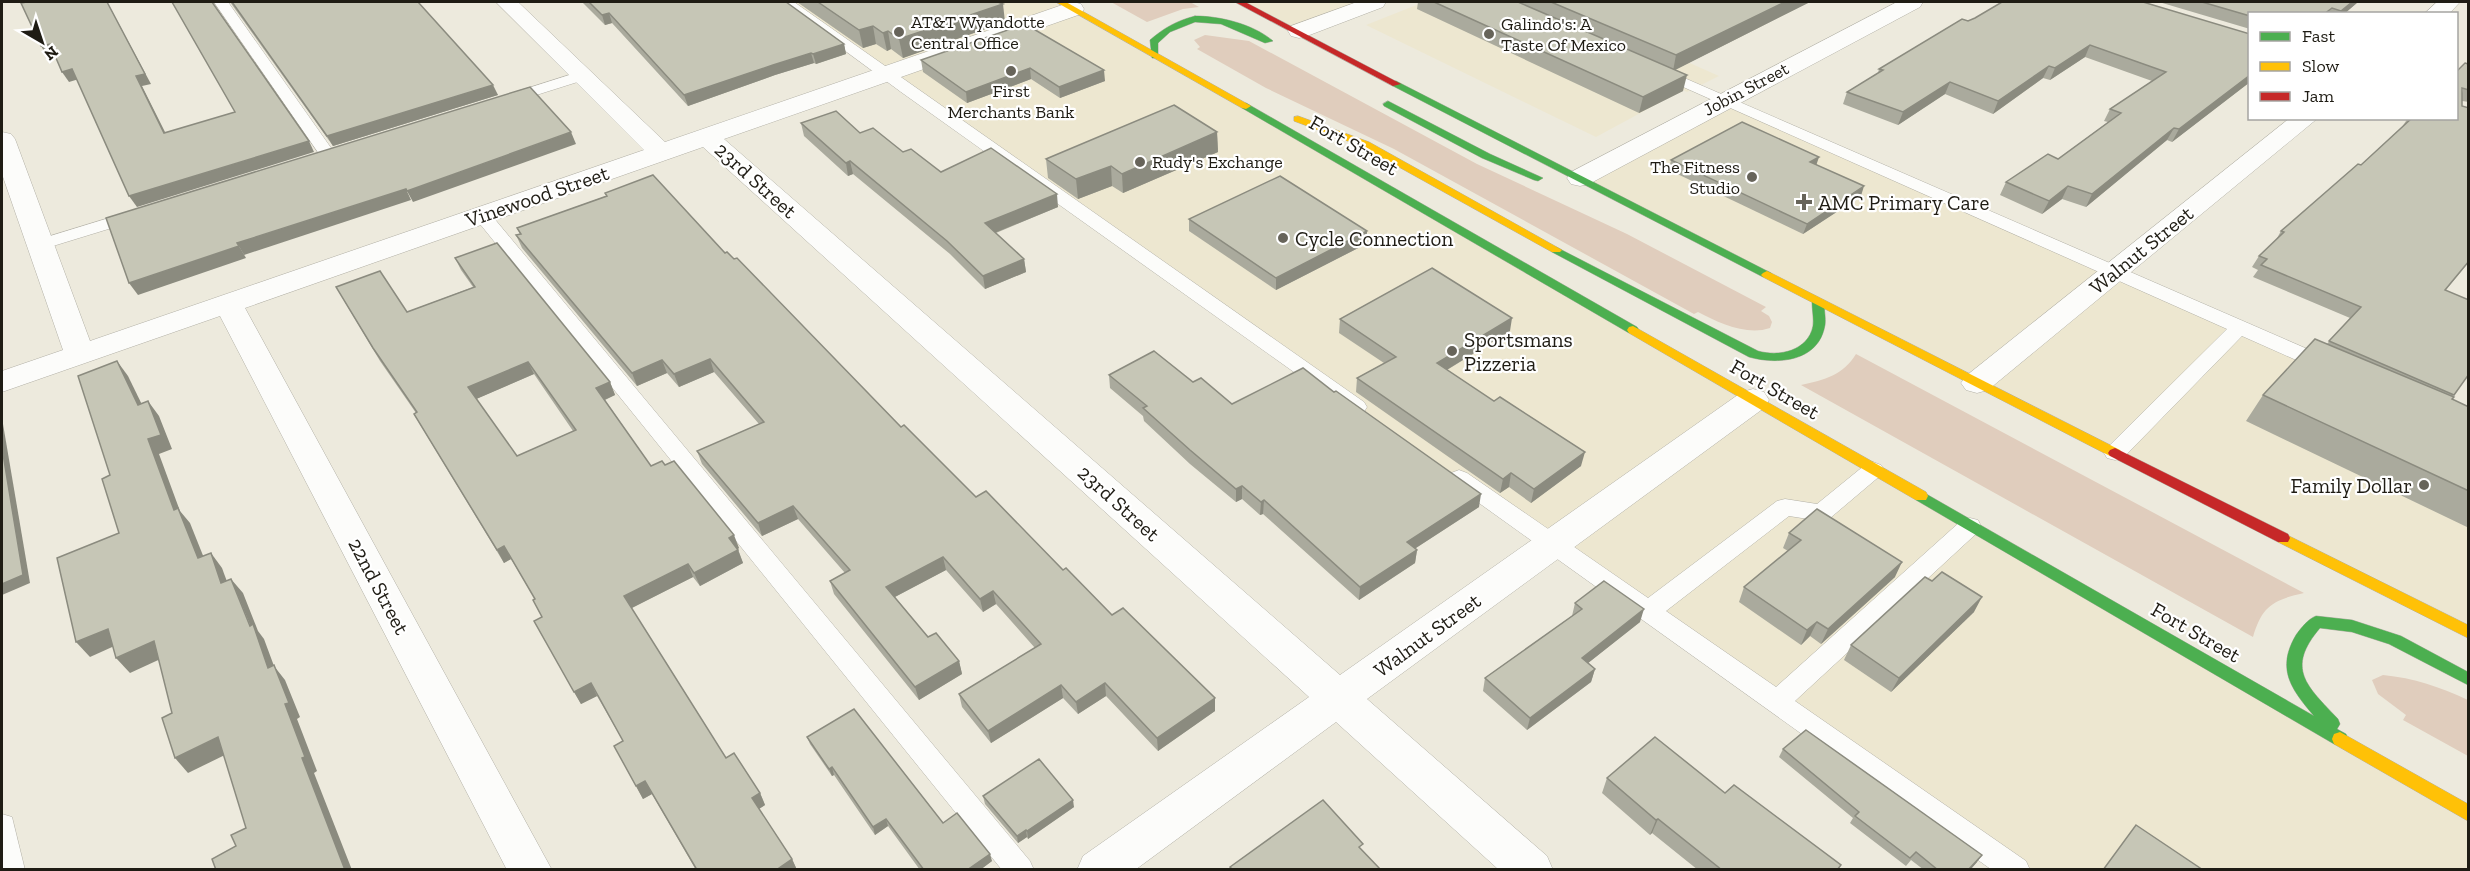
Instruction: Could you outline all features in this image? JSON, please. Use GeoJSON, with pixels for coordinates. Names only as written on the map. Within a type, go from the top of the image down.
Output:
{"type":"FeatureCollection","features":[{"type":"Feature","properties":{"kind":"main road"},"geometry":{"type":"LineString","coordinates":[[1239,2],[1299,32],[1566,183]]}},
{"type":"Feature","properties":{"kind":"main road","name":"Fort Street"},"geometry":{"type":"LineString","coordinates":[[1067,5],[2469,813]]}},
{"type":"Feature","properties":{"kind":"main road"},"geometry":{"type":"LineString","coordinates":[[1155,56],[1153,42],[1157,36],[1182,20],[1196,18],[1235,24],[1277,46]]}},
{"type":"Feature","properties":{"kind":"main road"},"geometry":{"type":"LineString","coordinates":[[1204,82],[1365,144],[1665,310],[1752,354],[1771,358],[1788,357],[1800,352],[1811,342],[1820,327],[1818,302]]}},
{"type":"Feature","properties":{"kind":"main road"},"geometry":{"type":"LineString","coordinates":[[1371,95],[1486,156],[1566,183],[1662,220],[1818,302],[2469,632]]}},
{"type":"Feature","properties":{"kind":"main road"},"geometry":{"type":"LineString","coordinates":[[2353,747],[2298,687],[2291,659],[2297,643],[2316,622],[2352,626],[2395,640],[2469,679]]}},
{"type":"Feature","properties":{"kind":"street"},"geometry":{"type":"LineString","coordinates":[[506,2],[662,153]]}},
{"type":"Feature","properties":{"kind":"street"},"geometry":{"type":"LineString","coordinates":[[1299,32],[1375,2]]}},
{"type":"Feature","properties":{"kind":"street","name":"Jobin Street"},"geometry":{"type":"LineString","coordinates":[[1566,183],[1911,2]]}},
{"type":"Feature","properties":{"kind":"street"},"geometry":{"type":"LineString","coordinates":[[2438,12],[2450,2]]}},
{"type":"Feature","properties":{"kind":"street","name":"Vinewood Street"},"geometry":{"type":"LineString","coordinates":[[2,382],[886,74],[1067,5]]}},
{"type":"Feature","properties":{"kind":"street","name":"Walnut Street"},"geometry":{"type":"LineString","coordinates":[[1977,383],[2303,120]]}},
{"type":"Feature","properties":{"kind":"street","name":"23rd Street"},"geometry":{"type":"LineString","coordinates":[[707,137],[1531,870]]}},
{"type":"Feature","properties":{"kind":"street"},"geometry":{"type":"LineString","coordinates":[[2,139],[80,355]]}},
{"type":"Feature","properties":{"kind":"street","name":"22nd Street"},"geometry":{"type":"LineString","coordinates":[[228,303],[530,870]]}},
{"type":"Feature","properties":{"kind":"street","name":"Walnut Street"},"geometry":{"type":"LineString","coordinates":[[1099,870],[1753,400]]}},
{"type":"Feature","properties":{"kind":"lane"},"geometry":{"type":"LineString","coordinates":[[221,2],[328,155]]}},
{"type":"Feature","properties":{"kind":"lane"},"geometry":{"type":"LineString","coordinates":[[786,2],[1370,416]]}},
{"type":"Feature","properties":{"kind":"lane"},"geometry":{"type":"LineString","coordinates":[[1641,63],[2349,375]]}},
{"type":"Feature","properties":{"kind":"lane"},"geometry":{"type":"LineString","coordinates":[[488,105],[582,76]]}},
{"type":"Feature","properties":{"kind":"lane"},"geometry":{"type":"LineString","coordinates":[[40,245],[148,211]]}},
{"type":"Feature","properties":{"kind":"lane"},"geometry":{"type":"LineString","coordinates":[[482,215],[1020,870]]}},
{"type":"Feature","properties":{"kind":"lane"},"geometry":{"type":"LineString","coordinates":[[2115,453],[2240,327]]}},
{"type":"Feature","properties":{"kind":"lane"},"geometry":{"type":"LineString","coordinates":[[1447,470],[2016,870]]}},
{"type":"Feature","properties":{"kind":"lane"},"geometry":{"type":"LineString","coordinates":[[1648,611],[1785,507],[1821,513],[1873,470]]}},
{"type":"Feature","properties":{"kind":"lane"},"geometry":{"type":"LineString","coordinates":[[1777,702],[1970,526]]}},
{"type":"Feature","properties":{"kind":"lane"},"geometry":{"type":"LineString","coordinates":[[2,826],[11,870]]}},
{"type":"Feature","properties":{"kind":"shaded area"},"geometry":{"type":"Polygon","coordinates":[[[786,2],[1060,2],[1645,337],[2468,814],[2468,869],[2016,869],[906,89],[786,2]]]}},
{"type":"Feature","properties":{"kind":"shaded area"},"geometry":{"type":"Polygon","coordinates":[[[1111,2],[1190,2],[1199,7],[1183,9],[1147,22],[1111,2]]]}},
{"type":"Feature","properties":{"kind":"shaded area"},"geometry":{"type":"Polygon","coordinates":[[[1239,2],[1375,2],[1299,31],[1239,2]]]}},
{"type":"Feature","properties":{"kind":"shaded area"},"geometry":{"type":"Polygon","coordinates":[[[1424,2],[1552,2],[1719,76],[1687,92],[1683,90],[1596,137],[1366,25],[1424,2]]]}},
{"type":"Feature","properties":{"kind":"shaded area"},"geometry":{"type":"Polygon","coordinates":[[[1205,35],[1249,41],[1477,164],[1627,234],[1766,307],[1761,311],[1769,316],[1772,322],[1770,328],[1743,329],[1724,324],[1698,312],[1694,314],[1394,149],[1266,88],[1197,49],[1200,47],[1194,40],[1205,35]]]}},
{"type":"Feature","properties":{"kind":"shaded area"},"geometry":{"type":"Polygon","coordinates":[[[1725,100],[2468,428],[2468,632],[1977,383],[1580,178],[1725,100]]]}},
{"type":"Feature","properties":{"kind":"shaded area"},"geometry":{"type":"Polygon","coordinates":[[[1856,354],[2304,593],[2284,598],[2270,606],[2260,618],[2253,637],[1801,385],[1833,376],[1856,354]]]}},
{"type":"Feature","properties":{"kind":"shaded area"},"geometry":{"type":"Polygon","coordinates":[[[2383,675],[2427,684],[2468,700],[2468,756],[2403,720],[2406,715],[2378,694],[2372,680],[2383,675]]]}},
{"type":"Feature","properties":{"kind":"building"},"geometry":{"type":"Polygon","coordinates":[[[107,2],[145,74],[136,76],[164,133],[235,112],[172,2],[212,2],[309,141],[129,196],[72,69],[62,72],[50,44],[41,46],[21,3],[107,2]]]}},
{"type":"Feature","properties":{"kind":"building"},"geometry":{"type":"Polygon","coordinates":[[[232,2],[418,2],[493,85],[327,136],[232,2]]]}},
{"type":"Feature","properties":{"kind":"building"},"geometry":{"type":"Polygon","coordinates":[[[589,2],[786,2],[844,44],[684,95],[609,13],[602,15],[589,2]]]}},
{"type":"Feature","properties":{"kind":"building","name":"AT&T Wyandotte Central Office"},"geometry":{"type":"Polygon","coordinates":[[[818,2],[998,2],[1003,4],[899,39],[888,31],[883,33],[873,26],[859,30],[818,2]]]}},
{"type":"Feature","properties":{"kind":"building"},"geometry":{"type":"Polygon","coordinates":[[[1434,2],[1518,2],[1687,75],[1643,97],[1434,2]]]}},
{"type":"Feature","properties":{"kind":"building"},"geometry":{"type":"Polygon","coordinates":[[[1551,2],[1785,2],[1676,55],[1551,2]]]}},
{"type":"Feature","properties":{"kind":"building"},"geometry":{"type":"Polygon","coordinates":[[[2002,2],[2143,2],[2248,33],[2248,77],[2179,129],[2174,128],[2092,194],[2068,186],[2049,201],[2006,182],[2048,154],[2058,159],[2121,113],[2110,109],[2166,72],[2090,45],[2055,68],[2049,66],[1998,101],[1950,82],[1903,112],[1847,92],[1883,70],[1879,69],[1962,19],[1968,21],[2002,2]]]}},
{"type":"Feature","properties":{"kind":"building"},"geometry":{"type":"Polygon","coordinates":[[[2202,2],[2352,2],[2341,11],[2332,8],[2327,12],[2248,12],[2248,15],[2202,2]]]}},
{"type":"Feature","properties":{"kind":"building"},"geometry":{"type":"Polygon","coordinates":[[[1025,24],[1104,70],[1059,87],[1030,68],[966,92],[921,60],[1025,24]]]}},
{"type":"Feature","properties":{"kind":"building"},"geometry":{"type":"Polygon","coordinates":[[[2465,63],[2469,63],[2469,90],[2462,88],[2462,106],[2469,108],[2469,261],[2445,290],[2469,300],[2469,374],[2454,395],[2329,341],[2361,307],[2261,265],[2267,259],[2259,256],[2284,232],[2281,231],[2358,164],[2361,165],[2410,120],[2458,120],[2458,70],[2465,63]]]}},
{"type":"Feature","properties":{"kind":"building"},"geometry":{"type":"Polygon","coordinates":[[[530,87],[571,132],[407,191],[406,189],[237,243],[239,246],[129,283],[106,218],[530,87]]]}},
{"type":"Feature","properties":{"kind":"building"},"geometry":{"type":"Polygon","coordinates":[[[1174,105],[1217,132],[1122,174],[1111,166],[1076,179],[1046,159],[1174,105]]]}},
{"type":"Feature","properties":{"kind":"building"},"geometry":{"type":"Polygon","coordinates":[[[836,111],[860,133],[873,128],[903,152],[911,149],[941,172],[991,148],[1057,194],[985,223],[1024,259],[983,276],[947,241],[850,161],[846,163],[801,123],[836,111]]]}},
{"type":"Feature","properties":{"kind":"building"},"geometry":{"type":"Polygon","coordinates":[[[1742,122],[1819,157],[1810,162],[1864,186],[1807,224],[1671,160],[1742,122]]]}},
{"type":"Feature","properties":{"kind":"building"},"geometry":{"type":"Polygon","coordinates":[[[653,175],[725,253],[727,252],[734,259],[737,258],[901,427],[904,425],[976,497],[986,491],[1063,570],[1066,568],[1112,615],[1123,608],[1215,698],[1157,738],[1105,683],[1076,702],[1061,685],[988,731],[959,694],[1041,644],[993,591],[980,599],[943,557],[886,587],[928,637],[936,633],[959,661],[915,687],[830,581],[850,570],[793,506],[758,523],[697,451],[764,422],[710,359],[674,374],[662,360],[632,373],[516,235],[521,234],[517,228],[607,196],[605,193],[653,175]]]}},
{"type":"Feature","properties":{"kind":"building"},"geometry":{"type":"Polygon","coordinates":[[[1280,176],[1367,231],[1276,278],[1189,219],[1280,176]]]}},
{"type":"Feature","properties":{"kind":"building"},"geometry":{"type":"Polygon","coordinates":[[[497,243],[610,382],[596,388],[651,466],[662,461],[665,465],[674,461],[734,535],[729,538],[738,550],[694,573],[688,564],[624,596],[726,758],[734,753],[760,793],[752,798],[792,859],[776,870],[697,870],[645,781],[636,786],[614,746],[623,741],[591,683],[574,692],[534,621],[542,617],[533,600],[535,599],[504,546],[497,550],[414,414],[417,412],[373,348],[336,287],[380,271],[407,312],[475,287],[455,258],[497,243]],[[528,362],[468,387],[517,456],[576,430],[528,362]]]}},
{"type":"Feature","properties":{"kind":"building"},"geometry":{"type":"Polygon","coordinates":[[[1432,268],[1512,318],[1437,363],[1494,401],[1500,397],[1585,452],[1534,489],[1511,473],[1503,479],[1357,378],[1396,357],[1340,319],[1432,268]]]}},
{"type":"Feature","properties":{"kind":"building"},"geometry":{"type":"Polygon","coordinates":[[[2315,339],[2454,397],[2452,399],[2469,407],[2469,491],[2263,395],[2315,339]]]}},
{"type":"Feature","properties":{"kind":"building"},"geometry":{"type":"Polygon","coordinates":[[[1154,351],[1193,382],[1201,378],[1232,404],[1303,368],[1481,494],[1407,542],[1417,550],[1360,587],[1264,500],[1261,502],[1242,486],[1236,489],[1143,408],[1147,406],[1109,375],[1154,351]]]}},
{"type":"Feature","properties":{"kind":"building"},"geometry":{"type":"Polygon","coordinates":[[[117,361],[138,405],[148,401],[161,435],[148,439],[174,510],[178,508],[198,558],[211,553],[221,583],[231,579],[250,626],[253,624],[268,668],[274,665],[289,703],[285,704],[305,757],[302,758],[345,870],[216,870],[212,859],[236,846],[231,835],[246,828],[218,737],[175,758],[162,718],[172,713],[154,641],[116,658],[108,629],[76,642],[57,558],[119,533],[102,479],[110,475],[78,376],[117,361]]]}},
{"type":"Feature","properties":{"kind":"building"},"geometry":{"type":"Polygon","coordinates":[[[2,448],[23,575],[2,584],[2,448]]]}},
{"type":"Feature","properties":{"kind":"building"},"geometry":{"type":"Polygon","coordinates":[[[1817,509],[1902,562],[1828,629],[1817,622],[1807,630],[1744,587],[1801,540],[1789,533],[1817,509]]]}},
{"type":"Feature","properties":{"kind":"building"},"geometry":{"type":"Polygon","coordinates":[[[1942,572],[1982,597],[1899,678],[1851,645],[1925,577],[1932,581],[1942,572]]]}},
{"type":"Feature","properties":{"kind":"building"},"geometry":{"type":"Polygon","coordinates":[[[1604,581],[1644,609],[1582,658],[1595,669],[1530,718],[1485,678],[1582,609],[1575,603],[1604,581]]]}},
{"type":"Feature","properties":{"kind":"building"},"geometry":{"type":"Polygon","coordinates":[[[854,709],[943,823],[957,813],[990,854],[967,870],[924,870],[886,819],[873,827],[832,767],[829,769],[807,737],[854,709]]]}},
{"type":"Feature","properties":{"kind":"building"},"geometry":{"type":"Polygon","coordinates":[[[1806,730],[1982,855],[1968,870],[1938,870],[1916,852],[1910,858],[1855,816],[1859,812],[1783,749],[1806,730]]]}},
{"type":"Feature","properties":{"kind":"building"},"geometry":{"type":"Polygon","coordinates":[[[1655,737],[1725,793],[1734,785],[1841,865],[1837,870],[1722,870],[1658,819],[1656,820],[1607,778],[1655,737]]]}},
{"type":"Feature","properties":{"kind":"building"},"geometry":{"type":"Polygon","coordinates":[[[1039,759],[1073,800],[1017,836],[983,796],[1039,759]]]}},
{"type":"Feature","properties":{"kind":"building"},"geometry":{"type":"Polygon","coordinates":[[[1323,800],[1363,844],[1359,847],[1381,870],[1233,870],[1230,867],[1323,800]]]}},
{"type":"Feature","properties":{"kind":"building"},"geometry":{"type":"Polygon","coordinates":[[[2136,825],[2203,870],[2103,870],[2136,825]]]}},
{"type":"Feature","properties":{"kind":"traffic: fast"},"geometry":{"type":"LineString","coordinates":[[1155,56],[1153,42],[1181,22],[1195,19],[1223,22],[1268,41]]}},
{"type":"Feature","properties":{"kind":"traffic: fast"},"geometry":{"type":"LineString","coordinates":[[1396,84],[1767,275]]}},
{"type":"Feature","properties":{"kind":"traffic: fast"},"geometry":{"type":"LineString","coordinates":[[1388,104],[1486,156],[1538,178]]}},
{"type":"Feature","properties":{"kind":"traffic: fast"},"geometry":{"type":"LineString","coordinates":[[1246,106],[1633,330]]}},
{"type":"Feature","properties":{"kind":"traffic: fast"},"geometry":{"type":"LineString","coordinates":[[1556,250],[1745,351],[1770,358],[1794,355],[1813,340],[1819,325],[1818,302]]}},
{"type":"Feature","properties":{"kind":"traffic: fast"},"geometry":{"type":"LineString","coordinates":[[1921,496],[2340,739]]}},
{"type":"Feature","properties":{"kind":"traffic: fast"},"geometry":{"type":"LineString","coordinates":[[2332,724],[2301,687],[2295,675],[2293,663],[2303,637],[2316,622],[2352,626],[2395,640],[2468,679]]}},
{"type":"Feature","properties":{"kind":"traffic: slow"},"geometry":{"type":"LineString","coordinates":[[1060,2],[1246,106]]}},
{"type":"Feature","properties":{"kind":"traffic: slow"},"geometry":{"type":"LineString","coordinates":[[1298,119],[1365,144],[1556,250]]}},
{"type":"Feature","properties":{"kind":"traffic: slow"},"geometry":{"type":"LineString","coordinates":[[1767,275],[2115,453]]}},
{"type":"Feature","properties":{"kind":"traffic: slow"},"geometry":{"type":"LineString","coordinates":[[1633,330],[1921,496]]}},
{"type":"Feature","properties":{"kind":"traffic: slow"},"geometry":{"type":"LineString","coordinates":[[2283,538],[2468,632]]}},
{"type":"Feature","properties":{"kind":"traffic: slow"},"geometry":{"type":"LineString","coordinates":[[2340,739],[2468,813]]}},
{"type":"Feature","properties":{"kind":"traffic: jam"},"geometry":{"type":"LineString","coordinates":[[1239,2],[1396,84]]}},
{"type":"Feature","properties":{"kind":"traffic: jam"},"geometry":{"type":"LineString","coordinates":[[2115,453],[2283,538]]}},
{"type":"Feature","properties":{"kind":"place","name":"AT&T Wyandotte Central Office"},"geometry":{"type":"Point","coordinates":[899,32]}},
{"type":"Feature","properties":{"kind":"place","name":"Galindo's: A Taste Of Mexico"},"geometry":{"type":"Point","coordinates":[1489,34]}},
{"type":"Feature","properties":{"kind":"place","name":"First Merchants Bank"},"geometry":{"type":"Point","coordinates":[1011,71]}},
{"type":"Feature","properties":{"kind":"place","name":"Rudy's Exchange"},"geometry":{"type":"Point","coordinates":[1140,162]}},
{"type":"Feature","properties":{"kind":"place","name":"The Fitness Studio"},"geometry":{"type":"Point","coordinates":[1752,177]}},
{"type":"Feature","properties":{"kind":"place","name":"AMC Primary Care"},"geometry":{"type":"Point","coordinates":[1804,202]}},
{"type":"Feature","properties":{"kind":"place","name":"Cycle Connection"},"geometry":{"type":"Point","coordinates":[1283,238]}},
{"type":"Feature","properties":{"kind":"place","name":"Sportsmans Pizzeria"},"geometry":{"type":"Point","coordinates":[1452,351]}},
{"type":"Feature","properties":{"kind":"place","name":"Family Dollar"},"geometry":{"type":"Point","coordinates":[2424,485]}}]}
